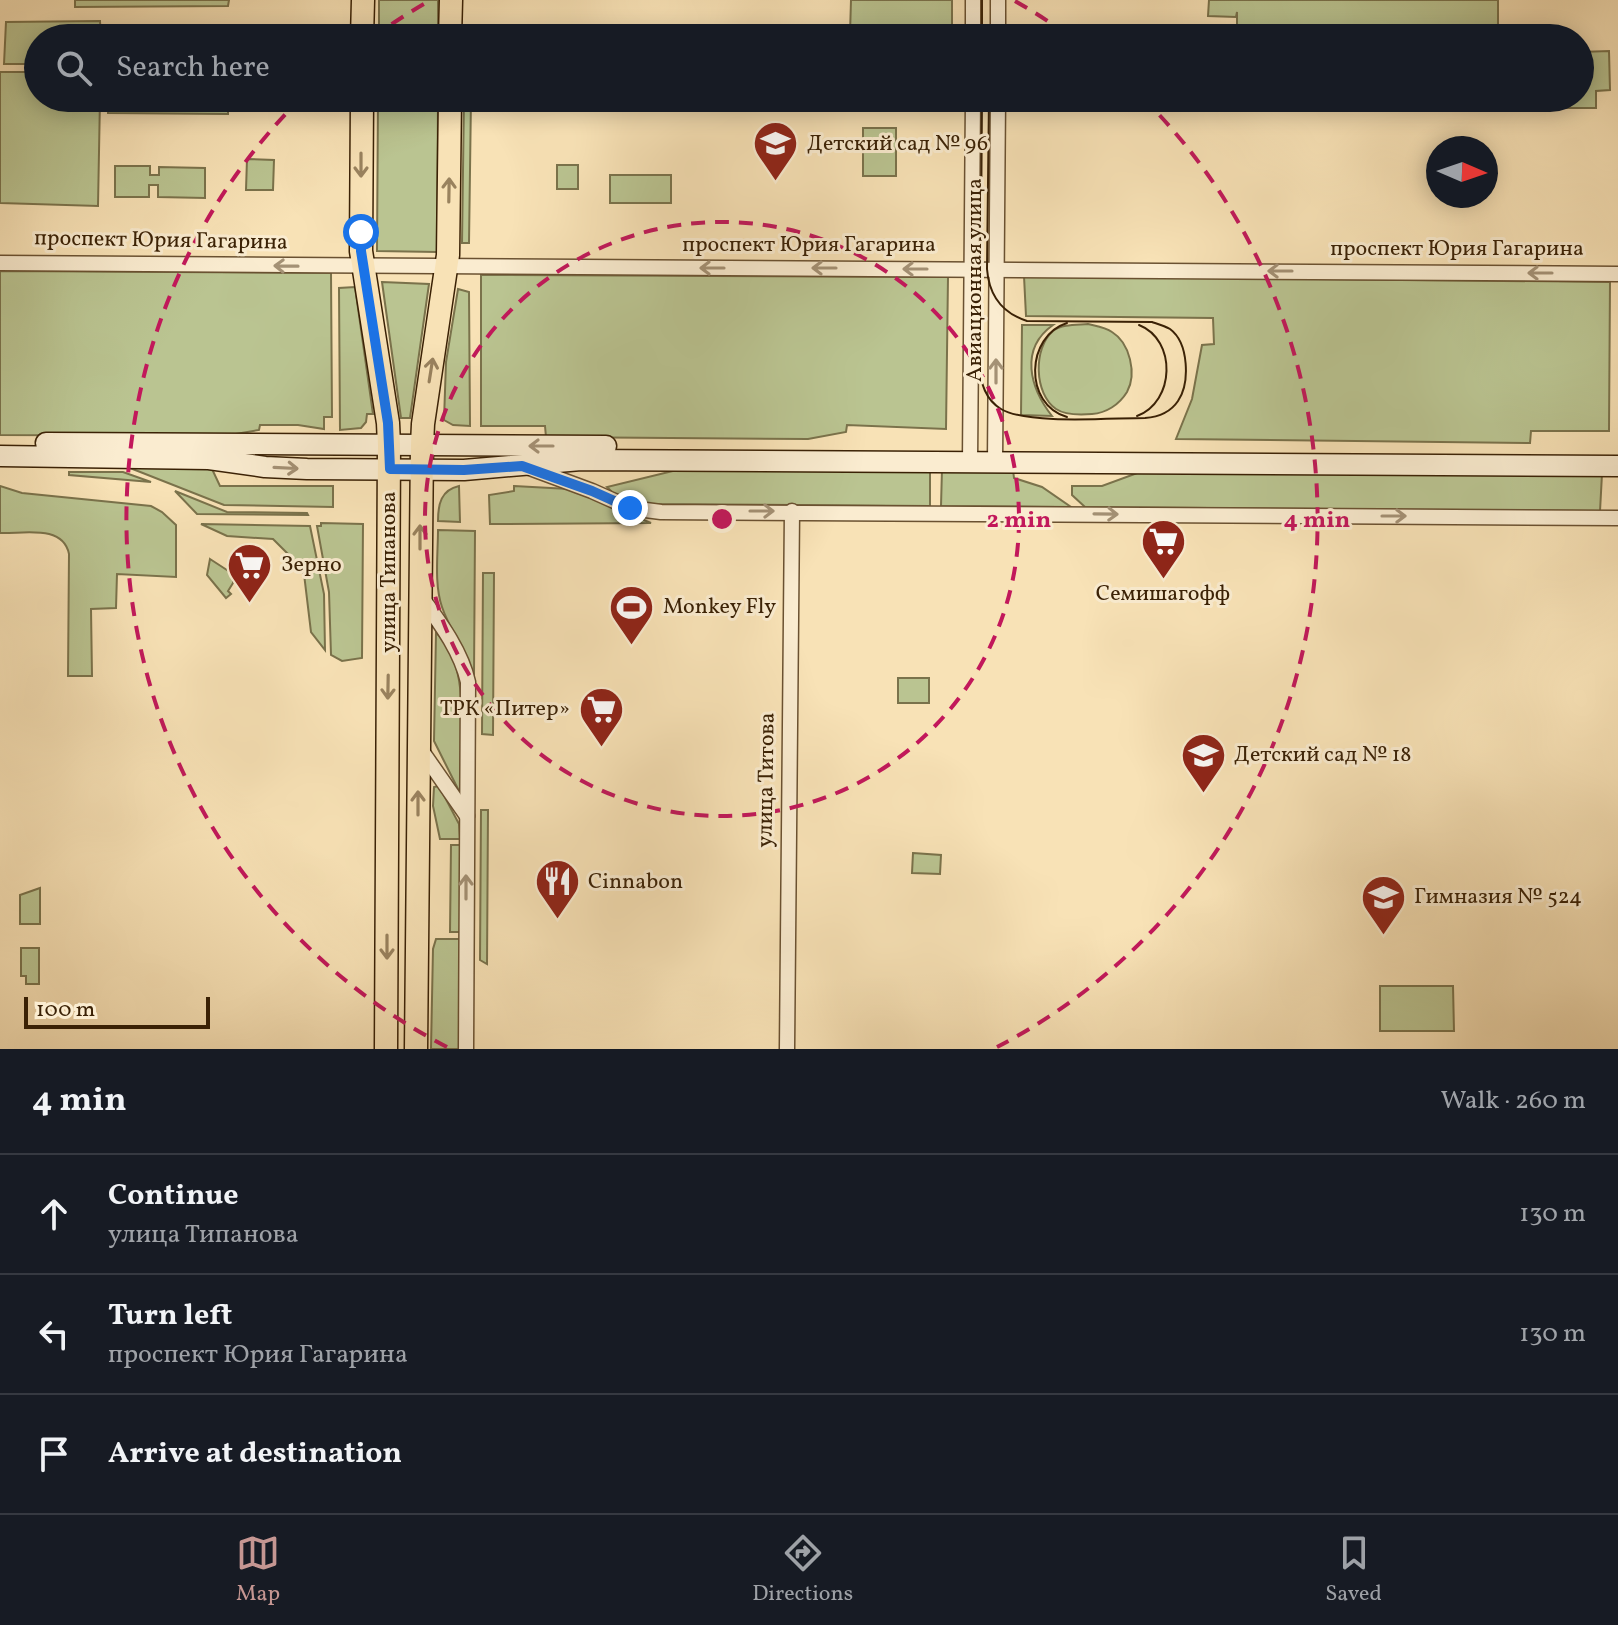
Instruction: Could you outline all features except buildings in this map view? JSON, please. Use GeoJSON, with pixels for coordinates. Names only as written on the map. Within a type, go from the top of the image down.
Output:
{"type":"FeatureCollection","features":[{"type":"Feature","properties":{"kind":"main road"},"geometry":{"type":"LineString","coordinates":[[362,24],[363,0]]}},
{"type":"Feature","properties":{"kind":"main road"},"geometry":{"type":"LineString","coordinates":[[450,24],[451,0]]}},
{"type":"Feature","properties":{"kind":"main road","name":"улица Типанова"},"geometry":{"type":"LineString","coordinates":[[362,112],[361,251],[388,423],[390,469],[386,1049]]}},
{"type":"Feature","properties":{"kind":"main road","name":"улица Типанова"},"geometry":{"type":"LineString","coordinates":[[416,1049],[421,470],[423,424],[446,268],[450,112]]}},
{"type":"Feature","properties":{"kind":"main road"},"geometry":{"type":"LineString","coordinates":[[0,443],[422,445],[970,456]]}},
{"type":"Feature","properties":{"kind":"main road"},"geometry":{"type":"LineString","coordinates":[[0,456],[209,459],[265,467],[464,470],[581,460],[1618,453]]}},
{"type":"Feature","properties":{"kind":"main road"},"geometry":{"type":"LineString","coordinates":[[995,456],[1618,466]]}},
{"type":"Feature","properties":{"kind":"street"},"geometry":{"type":"LineString","coordinates":[[973,0],[973,24]]}},
{"type":"Feature","properties":{"kind":"street"},"geometry":{"type":"LineString","coordinates":[[998,0],[998,24]]}},
{"type":"Feature","properties":{"kind":"street","name":"Авиационная улица"},"geometry":{"type":"LineString","coordinates":[[970,456],[973,112]]}},
{"type":"Feature","properties":{"kind":"street","name":"Авиационная улица"},"geometry":{"type":"LineString","coordinates":[[995,456],[998,112]]}},
{"type":"Feature","properties":{"kind":"street","name":"проспект Юрия Гагарина"},"geometry":{"type":"LineString","coordinates":[[0,263],[1618,274]]}},
{"type":"Feature","properties":{"kind":"street"},"geometry":{"type":"LineString","coordinates":[[522,466],[644,511],[1618,518]]}},
{"type":"Feature","properties":{"kind":"street","name":"улица Титова"},"geometry":{"type":"LineString","coordinates":[[787,1049],[792,511]]}},
{"type":"Feature","properties":{"kind":"street"},"geometry":{"type":"LineString","coordinates":[[420,594],[443,627],[466,673],[466,1049]]}},
{"type":"Feature","properties":{"kind":"street"},"geometry":{"type":"LineString","coordinates":[[418,746],[467,816]]}},
{"type":"Feature","properties":{"kind":"green space"},"geometry":{"type":"Polygon","coordinates":[[[75,0],[229,0],[228,6],[75,7],[75,0]]]}},
{"type":"Feature","properties":{"kind":"green space"},"geometry":{"type":"Polygon","coordinates":[[[379,0],[438,0],[438,24],[379,24],[379,0]]]}},
{"type":"Feature","properties":{"kind":"green space"},"geometry":{"type":"Polygon","coordinates":[[[851,0],[952,0],[952,24],[850,24],[851,0]]]}},
{"type":"Feature","properties":{"kind":"green space"},"geometry":{"type":"Polygon","coordinates":[[[1209,0],[1498,0],[1498,24],[1237,24],[1237,12],[1236,17],[1208,16],[1209,0]]]}},
{"type":"Feature","properties":{"kind":"green space"},"geometry":{"type":"Polygon","coordinates":[[[100,21],[100,24],[24,24],[24,64],[4,64],[6,22],[100,21]]]}},
{"type":"Feature","properties":{"kind":"green space"},"geometry":{"type":"Polygon","coordinates":[[[1609,51],[1610,90],[1596,91],[1596,108],[1594,108],[1594,52],[1609,51]]]}},
{"type":"Feature","properties":{"kind":"green space"},"geometry":{"type":"Polygon","coordinates":[[[0,72],[24,72],[24,112],[100,112],[98,206],[0,203],[0,72]]]}},
{"type":"Feature","properties":{"kind":"green space"},"geometry":{"type":"Polygon","coordinates":[[[228,112],[228,114],[108,113],[228,112]]]}},
{"type":"Feature","properties":{"kind":"green space"},"geometry":{"type":"Polygon","coordinates":[[[378,112],[438,112],[437,252],[377,251],[378,112]]]}},
{"type":"Feature","properties":{"kind":"green space"},"geometry":{"type":"Polygon","coordinates":[[[464,112],[471,112],[469,243],[462,243],[464,112]]]}},
{"type":"Feature","properties":{"kind":"green space"},"geometry":{"type":"Polygon","coordinates":[[[863,128],[896,128],[896,176],[863,176],[863,128]]]}},
{"type":"Feature","properties":{"kind":"green space"},"geometry":{"type":"Polygon","coordinates":[[[247,159],[274,160],[273,190],[246,190],[247,159]]]}},
{"type":"Feature","properties":{"kind":"green space"},"geometry":{"type":"Polygon","coordinates":[[[557,165],[578,165],[578,189],[557,189],[557,165]]]}},
{"type":"Feature","properties":{"kind":"green space"},"geometry":{"type":"Polygon","coordinates":[[[115,166],[150,166],[150,175],[159,175],[159,167],[205,168],[205,198],[158,197],[158,185],[149,185],[149,197],[115,197],[115,166]]]}},
{"type":"Feature","properties":{"kind":"green space"},"geometry":{"type":"Polygon","coordinates":[[[610,175],[671,175],[671,203],[610,203],[610,175]]]}},
{"type":"Feature","properties":{"kind":"green space"},"geometry":{"type":"Polygon","coordinates":[[[0,271],[331,273],[332,417],[324,417],[324,429],[260,425],[259,430],[224,436],[0,435],[0,271]]]}},
{"type":"Feature","properties":{"kind":"green space"},"geometry":{"type":"Polygon","coordinates":[[[481,275],[948,277],[946,429],[847,425],[846,432],[808,439],[546,437],[545,426],[481,426],[481,275]]]}},
{"type":"Feature","properties":{"kind":"green space"},"geometry":{"type":"Polygon","coordinates":[[[1024,276],[1610,282],[1609,431],[1531,431],[1530,443],[1176,439],[1192,399],[1202,345],[1214,344],[1213,318],[1026,316],[1024,276]]]}},
{"type":"Feature","properties":{"kind":"green space"},"geometry":{"type":"Polygon","coordinates":[[[382,282],[429,284],[410,418],[401,418],[382,282]]]}},
{"type":"Feature","properties":{"kind":"green space"},"geometry":{"type":"Polygon","coordinates":[[[355,287],[373,414],[367,414],[361,428],[340,430],[339,288],[355,287]]]}},
{"type":"Feature","properties":{"kind":"green space"},"geometry":{"type":"Polygon","coordinates":[[[458,289],[469,292],[470,426],[453,425],[444,420],[446,362],[458,289]]]}},
{"type":"Feature","properties":{"kind":"green space"},"geometry":{"type":"Polygon","coordinates":[[[1088,324],[1109,330],[1123,343],[1130,359],[1130,385],[1120,401],[1107,410],[1073,414],[1056,409],[1043,393],[1039,359],[1046,339],[1053,331],[1070,325],[1088,324]]]}},
{"type":"Feature","properties":{"kind":"green space"},"geometry":{"type":"Polygon","coordinates":[[[1022,325],[1053,325],[1035,345],[1032,357],[1038,393],[1052,416],[1021,415],[1022,325]]]}},
{"type":"Feature","properties":{"kind":"green space"},"geometry":{"type":"Polygon","coordinates":[[[125,466],[208,466],[220,486],[333,486],[333,507],[224,505],[125,466]]]}},
{"type":"Feature","properties":{"kind":"green space"},"geometry":{"type":"Polygon","coordinates":[[[681,469],[930,470],[930,506],[644,504],[613,493],[607,487],[681,469]]]}},
{"type":"Feature","properties":{"kind":"green space"},"geometry":{"type":"Polygon","coordinates":[[[942,469],[1013,470],[1014,478],[1042,487],[1071,507],[941,506],[942,469]]]}},
{"type":"Feature","properties":{"kind":"green space"},"geometry":{"type":"Polygon","coordinates":[[[69,472],[123,472],[151,482],[69,475],[69,472]]]}},
{"type":"Feature","properties":{"kind":"green space"},"geometry":{"type":"Polygon","coordinates":[[[1140,472],[1602,474],[1600,511],[1085,507],[1072,495],[1072,486],[1102,486],[1140,472]]]}},
{"type":"Feature","properties":{"kind":"green space"},"geometry":{"type":"Polygon","coordinates":[[[0,486],[22,493],[151,506],[176,525],[176,577],[117,574],[116,608],[91,609],[92,676],[68,676],[69,554],[65,545],[51,534],[0,533],[0,486]]]}},
{"type":"Feature","properties":{"kind":"green space"},"geometry":{"type":"Polygon","coordinates":[[[459,486],[460,522],[438,521],[444,494],[459,486]]]}},
{"type":"Feature","properties":{"kind":"green space"},"geometry":{"type":"Polygon","coordinates":[[[514,486],[569,489],[651,523],[490,524],[489,495],[514,491],[514,486]]]}},
{"type":"Feature","properties":{"kind":"green space"},"geometry":{"type":"Polygon","coordinates":[[[175,491],[227,512],[308,515],[197,514],[175,491]]]}},
{"type":"Feature","properties":{"kind":"green space"},"geometry":{"type":"Polygon","coordinates":[[[321,523],[363,524],[362,658],[342,661],[331,655],[329,592],[317,526],[321,523]]]}},
{"type":"Feature","properties":{"kind":"green space"},"geometry":{"type":"Polygon","coordinates":[[[201,524],[310,526],[324,594],[325,650],[311,632],[304,574],[293,559],[273,539],[227,536],[201,524]]]}},
{"type":"Feature","properties":{"kind":"green space"},"geometry":{"type":"Polygon","coordinates":[[[438,530],[475,531],[474,677],[445,616],[440,598],[437,579],[438,530]]]}},
{"type":"Feature","properties":{"kind":"green space"},"geometry":{"type":"Polygon","coordinates":[[[210,559],[233,574],[233,583],[228,591],[231,594],[226,598],[207,575],[210,559]]]}},
{"type":"Feature","properties":{"kind":"green space"},"geometry":{"type":"Polygon","coordinates":[[[483,573],[494,573],[493,735],[482,734],[483,573]]]}},
{"type":"Feature","properties":{"kind":"green space"},"geometry":{"type":"Polygon","coordinates":[[[436,633],[447,645],[455,662],[459,682],[462,727],[459,791],[434,741],[436,633]]]}},
{"type":"Feature","properties":{"kind":"green space"},"geometry":{"type":"Polygon","coordinates":[[[898,678],[929,678],[929,703],[898,703],[898,678]]]}},
{"type":"Feature","properties":{"kind":"green space"},"geometry":{"type":"Polygon","coordinates":[[[439,786],[459,824],[460,839],[440,839],[433,806],[434,787],[439,786]]]}},
{"type":"Feature","properties":{"kind":"green space"},"geometry":{"type":"Polygon","coordinates":[[[481,810],[488,810],[487,964],[480,960],[481,810]]]}},
{"type":"Feature","properties":{"kind":"green space"},"geometry":{"type":"Polygon","coordinates":[[[451,845],[460,845],[460,932],[450,932],[451,845]]]}},
{"type":"Feature","properties":{"kind":"green space"},"geometry":{"type":"Polygon","coordinates":[[[913,853],[941,855],[940,874],[912,873],[913,853]]]}},
{"type":"Feature","properties":{"kind":"green space"},"geometry":{"type":"Polygon","coordinates":[[[40,888],[40,924],[20,924],[20,895],[40,888]]]}},
{"type":"Feature","properties":{"kind":"green space"},"geometry":{"type":"Polygon","coordinates":[[[436,939],[460,939],[459,1049],[431,1049],[433,949],[436,939]]]}},
{"type":"Feature","properties":{"kind":"green space"},"geometry":{"type":"Polygon","coordinates":[[[21,948],[39,948],[39,984],[26,984],[26,976],[21,976],[21,948]]]}},
{"type":"Feature","properties":{"kind":"green space"},"geometry":{"type":"Polygon","coordinates":[[[1380,986],[1453,986],[1454,1031],[1380,1031],[1380,986]]]}},
{"type":"Feature","properties":{"kind":"tram line"},"geometry":{"type":"LineString","coordinates":[[982,0],[982,24]]}},
{"type":"Feature","properties":{"kind":"tram line"},"geometry":{"type":"LineString","coordinates":[[982,112],[980,366],[988,396],[1001,409],[1014,414],[1049,419],[1145,418],[1167,411],[1178,401],[1186,374],[1181,344],[1170,329],[1152,322],[1027,321],[1010,313],[998,302],[987,269],[989,112]]}},
{"type":"Feature","properties":{"kind":"tram line"},"geometry":{"type":"LineString","coordinates":[[1067,323],[1053,330],[1044,341],[1037,355],[1035,370],[1043,399],[1053,410],[1067,417]]}},
{"type":"Feature","properties":{"kind":"tram line"},"geometry":{"type":"LineString","coordinates":[[1137,416],[1150,409],[1159,398],[1166,371],[1160,344],[1139,325]]}},
{"type":"Feature","properties":{"kind":"place","name":"Детский сад № 96"},"geometry":{"type":"Point","coordinates":[776,183]}},
{"type":"Feature","properties":{"kind":"place","name":"Семишагофф"},"geometry":{"type":"Point","coordinates":[1163,580]}},
{"type":"Feature","properties":{"kind":"place","name":"Зерно"},"geometry":{"type":"Point","coordinates":[250,604]}},
{"type":"Feature","properties":{"kind":"place","name":"Monkey Fly"},"geometry":{"type":"Point","coordinates":[632,646]}},
{"type":"Feature","properties":{"kind":"place","name":"ТРК «Питер»"},"geometry":{"type":"Point","coordinates":[601,748]}},
{"type":"Feature","properties":{"kind":"place","name":"Детский сад № 18"},"geometry":{"type":"Point","coordinates":[1203,794]}},
{"type":"Feature","properties":{"kind":"place","name":"Cinnabon"},"geometry":{"type":"Point","coordinates":[557,921]}},
{"type":"Feature","properties":{"kind":"place","name":"Гимназия № 524"},"geometry":{"type":"Point","coordinates":[1383,936]}},
{"type":"Feature","properties":{"kind":"route"},"geometry":{"type":"LineString","coordinates":[[361,232],[361,251],[388,423],[390,469],[464,470],[522,466],[560,478],[630,508]]}}]}
